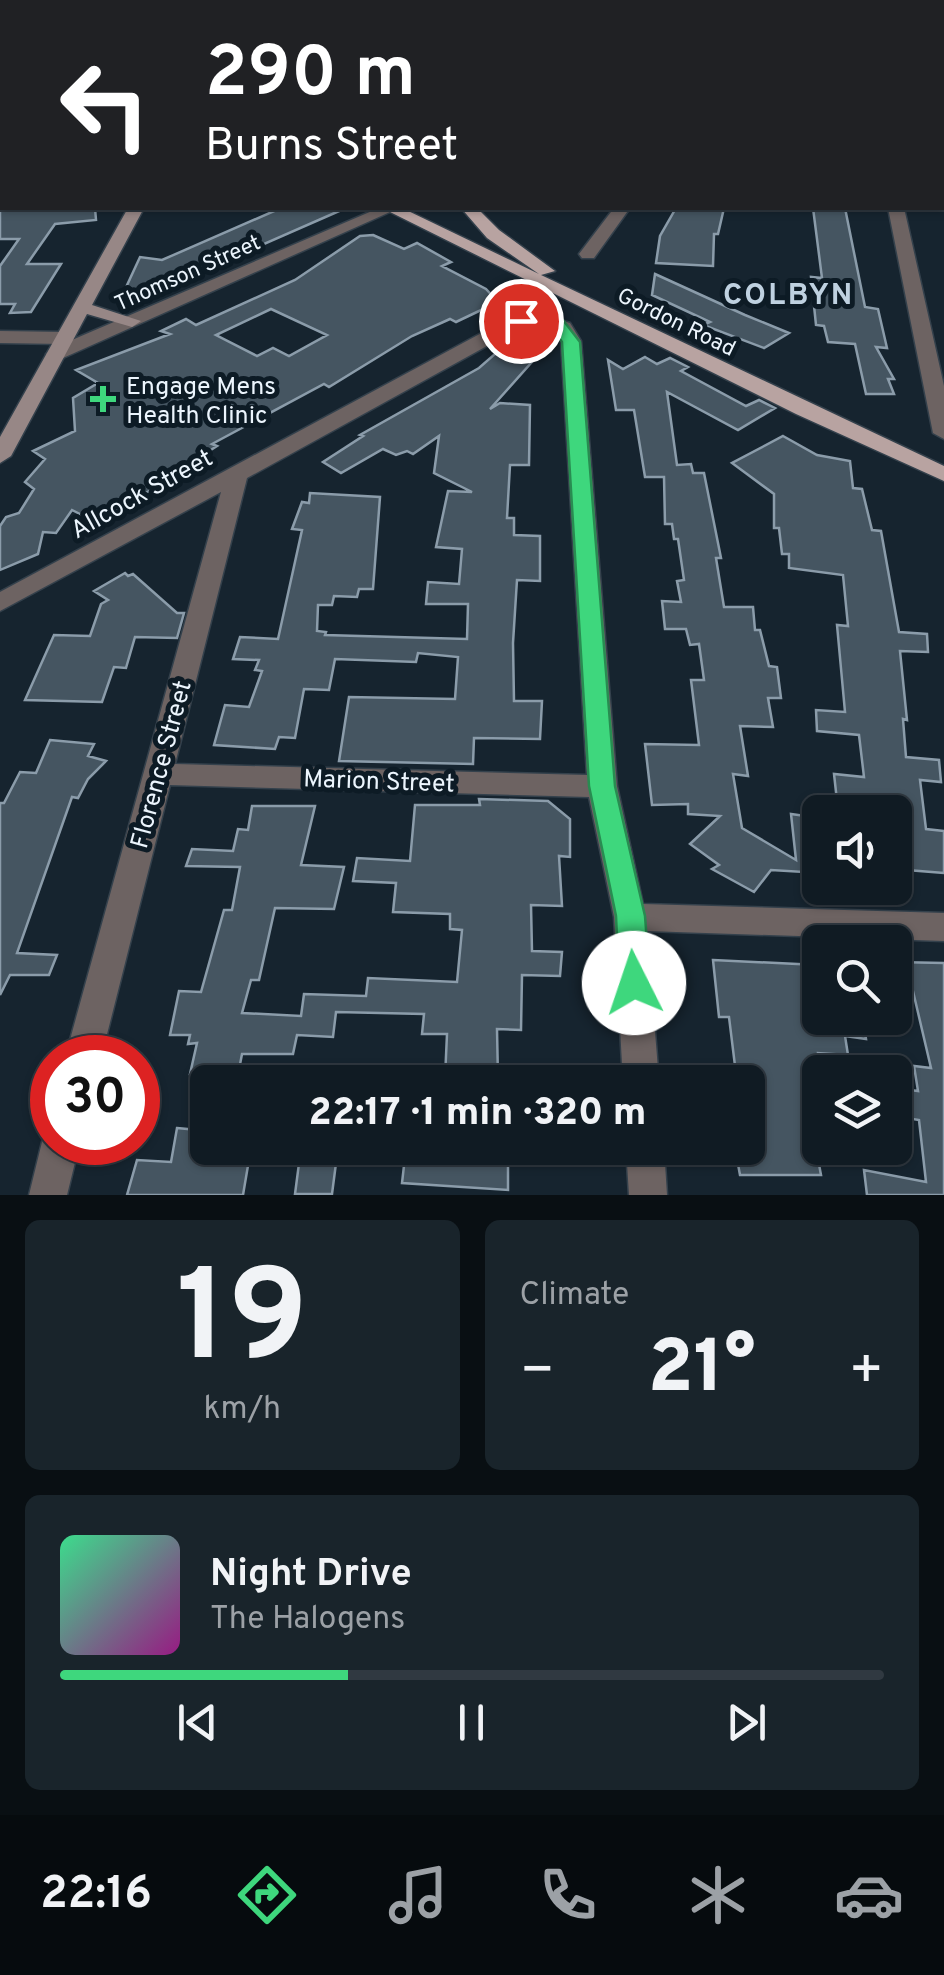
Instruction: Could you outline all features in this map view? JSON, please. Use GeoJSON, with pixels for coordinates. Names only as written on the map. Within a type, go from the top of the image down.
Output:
{"type":"FeatureCollection","features":[{"type":"Feature","properties":{"kind":"main road"},"geometry":{"type":"LineString","coordinates":[[0,456],[120,210]]}},
{"type":"Feature","properties":{"kind":"main road"},"geometry":{"type":"LineString","coordinates":[[0,420],[80,307],[135,210]]}},
{"type":"Feature","properties":{"kind":"main road","name":"Gordon Road"},"geometry":{"type":"LineString","coordinates":[[395,210],[944,474]]}},
{"type":"Feature","properties":{"kind":"main road","name":"Gordon Road"},"geometry":{"type":"LineString","coordinates":[[471,210],[484,226],[555,277],[668,334],[944,459]]}},
{"type":"Feature","properties":{"kind":"main road"},"geometry":{"type":"LineString","coordinates":[[482,255],[492,247],[484,226]]}},
{"type":"Feature","properties":{"kind":"main road"},"geometry":{"type":"LineString","coordinates":[[80,307],[132,321]]}},
{"type":"Feature","properties":{"kind":"street","name":"Thomson Street"},"geometry":{"type":"LineString","coordinates":[[55,344],[132,321],[386,210]]}},
{"type":"Feature","properties":{"kind":"street"},"geometry":{"type":"LineString","coordinates":[[588,254],[621,210]]}},
{"type":"Feature","properties":{"kind":"street"},"geometry":{"type":"LineString","coordinates":[[896,210],[944,433]]}},
{"type":"Feature","properties":{"kind":"street","name":"Allcock Street"},"geometry":{"type":"LineString","coordinates":[[0,603],[238,470],[521,321],[538,319],[557,324],[571,342],[602,786]]}},
{"type":"Feature","properties":{"kind":"street"},"geometry":{"type":"LineString","coordinates":[[0,337],[55,344]]}},
{"type":"Feature","properties":{"kind":"street","name":"Florence Street"},"geometry":{"type":"LineString","coordinates":[[89,1035],[238,470]]}},
{"type":"Feature","properties":{"kind":"street","name":"Marion Street"},"geometry":{"type":"LineString","coordinates":[[157,774],[602,786]]}},
{"type":"Feature","properties":{"kind":"street"},"geometry":{"type":"LineString","coordinates":[[602,786],[630,916],[640,1065]]}},
{"type":"Feature","properties":{"kind":"street"},"geometry":{"type":"LineString","coordinates":[[630,916],[944,927]]}},
{"type":"Feature","properties":{"kind":"street"},"geometry":{"type":"LineString","coordinates":[[48,1195],[55,1165]]}},
{"type":"Feature","properties":{"kind":"street"},"geometry":{"type":"LineString","coordinates":[[646,1165],[648,1195]]}},
{"type":"Feature","properties":{"kind":"building"},"geometry":{"type":"Polygon","coordinates":[[[0,210],[95,210],[96,220],[55,224],[27,264],[61,264],[31,312],[10,313],[15,304],[0,304],[0,266],[19,239],[0,239],[0,210]]]}},
{"type":"Feature","properties":{"kind":"building"},"geometry":{"type":"Polygon","coordinates":[[[276,210],[341,210],[136,300],[122,296],[140,257],[162,260],[276,210]]]}},
{"type":"Feature","properties":{"kind":"building"},"geometry":{"type":"Polygon","coordinates":[[[675,210],[724,210],[718,234],[714,234],[713,266],[656,263],[660,236],[675,210]]]}},
{"type":"Feature","properties":{"kind":"building"},"geometry":{"type":"Polygon","coordinates":[[[813,210],[845,210],[865,307],[878,309],[887,348],[876,347],[894,379],[888,379],[894,394],[866,394],[855,344],[828,342],[824,326],[816,325],[811,277],[822,278],[813,210]]]}},
{"type":"Feature","properties":{"kind":"building"},"geometry":{"type":"Polygon","coordinates":[[[373,235],[404,249],[417,243],[451,262],[442,266],[486,289],[498,302],[456,322],[450,319],[412,336],[329,387],[324,384],[212,444],[217,446],[195,460],[198,462],[119,509],[125,512],[102,525],[72,510],[56,533],[43,532],[38,554],[0,570],[0,526],[6,517],[19,513],[34,489],[25,482],[45,459],[33,451],[75,431],[73,398],[98,383],[76,370],[170,334],[161,331],[186,319],[196,325],[295,280],[360,236],[373,235]],[[271,309],[216,335],[257,356],[273,348],[289,356],[327,335],[271,309]]]}},
{"type":"Feature","properties":{"kind":"building"},"geometry":{"type":"Polygon","coordinates":[[[655,274],[789,333],[764,348],[703,325],[710,322],[652,295],[655,274]]]}},
{"type":"Feature","properties":{"kind":"building"},"geometry":{"type":"Polygon","coordinates":[[[511,348],[539,354],[490,409],[500,403],[530,405],[529,465],[510,465],[507,518],[514,518],[514,535],[540,536],[540,581],[517,580],[513,643],[514,701],[542,701],[540,739],[474,738],[473,764],[339,761],[349,697],[455,699],[458,657],[418,653],[416,662],[335,659],[329,690],[304,689],[295,738],[279,737],[275,749],[214,745],[225,705],[249,707],[262,671],[255,670],[259,660],[233,659],[240,637],[278,639],[302,530],[292,529],[302,502],[309,503],[310,493],[380,497],[373,589],[359,589],[357,597],[334,596],[332,605],[318,605],[317,631],[326,632],[325,635],[467,639],[468,604],[426,604],[428,582],[459,584],[462,549],[436,547],[448,491],[472,492],[434,473],[439,436],[413,454],[407,451],[396,455],[383,449],[341,473],[323,462],[363,436],[360,435],[479,368],[496,353],[504,355],[511,348]]]}},
{"type":"Feature","properties":{"kind":"building"},"geometry":{"type":"Polygon","coordinates":[[[645,357],[657,364],[670,358],[688,367],[681,371],[746,406],[759,400],[775,408],[738,430],[667,392],[677,465],[691,464],[693,473],[704,473],[721,558],[716,558],[724,607],[753,607],[755,630],[760,630],[769,666],[777,667],[781,698],[768,698],[773,727],[740,726],[748,776],[733,774],[742,828],[796,860],[791,814],[802,816],[802,872],[771,870],[754,892],[712,869],[719,865],[690,844],[720,816],[688,814],[688,804],[652,805],[645,744],[699,745],[691,680],[704,680],[699,644],[690,645],[686,629],[665,629],[662,601],[681,602],[677,581],[684,580],[678,539],[674,539],[672,524],[665,524],[664,477],[645,477],[634,410],[616,410],[608,360],[623,369],[645,357]]]}},
{"type":"Feature","properties":{"kind":"building"},"geometry":{"type":"Polygon","coordinates":[[[783,436],[817,455],[850,461],[853,488],[862,489],[872,530],[881,531],[899,632],[927,634],[928,652],[900,651],[907,720],[903,719],[906,757],[939,760],[941,782],[920,780],[926,829],[944,831],[944,873],[912,870],[912,795],[836,795],[834,774],[864,777],[859,735],[817,731],[816,710],[845,712],[837,625],[848,626],[843,575],[789,568],[789,554],[782,554],[779,528],[774,528],[774,494],[732,463],[783,436]]]}},
{"type":"Feature","properties":{"kind":"building"},"geometry":{"type":"Polygon","coordinates":[[[125,573],[133,574],[177,613],[184,613],[177,638],[135,637],[126,668],[114,667],[102,702],[25,700],[54,635],[90,636],[101,604],[108,600],[94,591],[125,573]]]}},
{"type":"Feature","properties":{"kind":"building"},"geometry":{"type":"Polygon","coordinates":[[[50,740],[94,744],[88,756],[106,761],[88,779],[78,798],[72,797],[17,953],[57,955],[49,975],[10,975],[0,995],[0,803],[4,803],[20,772],[36,773],[50,740]]]}},
{"type":"Feature","properties":{"kind":"building"},"geometry":{"type":"Polygon","coordinates":[[[479,799],[548,801],[570,819],[570,857],[559,856],[562,906],[531,905],[532,951],[562,952],[560,976],[522,975],[521,1030],[497,1029],[498,1065],[446,1065],[447,1034],[422,1034],[424,1014],[336,1012],[333,1037],[297,1035],[293,1054],[242,1054],[240,1065],[192,1065],[197,1043],[188,1044],[190,1035],[170,1035],[179,991],[201,992],[224,910],[232,910],[240,867],[186,866],[192,849],[233,851],[238,829],[248,830],[252,806],[315,806],[301,865],[344,867],[334,909],[275,908],[259,980],[251,980],[242,1013],[301,1016],[304,994],[366,996],[368,978],[457,982],[462,930],[450,929],[450,914],[393,912],[396,883],[353,881],[357,858],[410,861],[415,805],[480,805],[479,799]]]}},
{"type":"Feature","properties":{"kind":"building"},"geometry":{"type":"Polygon","coordinates":[[[713,960],[802,964],[802,1035],[865,1035],[866,1039],[845,1036],[848,1055],[802,1055],[802,1165],[819,1165],[821,1175],[740,1175],[738,1165],[765,1165],[765,1065],[735,1065],[729,1017],[719,1017],[713,960]]]}},
{"type":"Feature","properties":{"kind":"building"},"geometry":{"type":"Polygon","coordinates":[[[912,962],[944,963],[944,1195],[867,1195],[864,1170],[926,1182],[919,1120],[912,1119],[912,1090],[918,1091],[914,1066],[931,1068],[912,987],[912,962]]]}},
{"type":"Feature","properties":{"kind":"building"},"geometry":{"type":"Polygon","coordinates":[[[177,1128],[190,1129],[190,1165],[248,1165],[243,1195],[127,1195],[136,1165],[171,1162],[177,1128]]]}},
{"type":"Feature","properties":{"kind":"building"},"geometry":{"type":"Polygon","coordinates":[[[299,1165],[336,1165],[332,1194],[295,1194],[299,1165]]]}},
{"type":"Feature","properties":{"kind":"building"},"geometry":{"type":"Polygon","coordinates":[[[404,1165],[508,1165],[508,1190],[402,1183],[404,1165]]]}},
{"type":"Feature","properties":{"kind":"place","name":"Engage Mens Health Clinic"},"geometry":{"type":"Point","coordinates":[103,399]}},
{"type":"Feature","properties":{"kind":"district","name":"COLBYN"},"geometry":{"type":"Point","coordinates":[789,294]}},
{"type":"Feature","properties":{"kind":"route"},"geometry":{"type":"LineString","coordinates":[[521,321],[538,319],[557,324],[568,333],[571,342],[602,786],[630,916],[634,983]]}}]}
